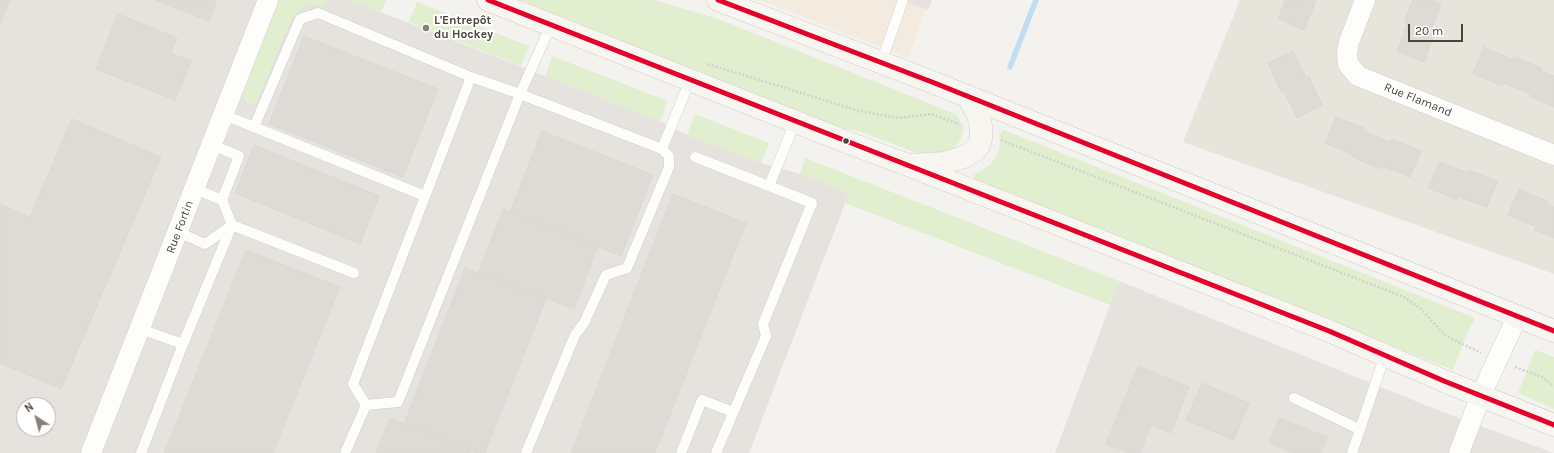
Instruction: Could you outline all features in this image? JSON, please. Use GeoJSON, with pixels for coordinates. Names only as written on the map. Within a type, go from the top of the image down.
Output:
{"type":"FeatureCollection","features":[{"type":"Feature","properties":{"kind":"main road"},"geometry":{"type":"LineString","coordinates":[[488,0],[795,122],[1330,331],[1554,425]]}},
{"type":"Feature","properties":{"kind":"main road"},"geometry":{"type":"LineString","coordinates":[[718,0],[968,97],[1554,331]]}},
{"type":"Feature","properties":{"kind":"main road"},"geometry":{"type":"LineString","coordinates":[[908,165],[944,163],[964,157],[976,148],[981,139],[981,126],[978,115],[968,97]]}},
{"type":"Feature","properties":{"kind":"street","name":"Rue Fortin"},"geometry":{"type":"LineString","coordinates":[[96,452],[140,329],[268,0]]}},
{"type":"Feature","properties":{"kind":"street","name":"Rue Flamand"},"geometry":{"type":"LineString","coordinates":[[1365,0],[1349,42],[1347,53],[1348,64],[1358,76],[1554,155]]}},
{"type":"Feature","properties":{"kind":"street"},"geometry":{"type":"LineString","coordinates":[[1459,453],[1480,395],[1517,317]]}},
{"type":"Feature","properties":{"kind":"lane"},"geometry":{"type":"LineString","coordinates":[[880,63],[903,0]]}},
{"type":"Feature","properties":{"kind":"lane"},"geometry":{"type":"LineString","coordinates":[[254,127],[300,18],[318,13],[471,77],[520,94],[662,149],[669,156],[669,167],[626,268],[606,275],[584,324],[576,335],[526,453]]}},
{"type":"Feature","properties":{"kind":"lane"},"geometry":{"type":"LineString","coordinates":[[366,405],[398,402],[520,94],[551,25]]}},
{"type":"Feature","properties":{"kind":"lane"},"geometry":{"type":"LineString","coordinates":[[366,405],[353,384],[471,77]]}},
{"type":"Feature","properties":{"kind":"lane"},"geometry":{"type":"LineString","coordinates":[[662,149],[690,80]]}},
{"type":"Feature","properties":{"kind":"lane"},"geometry":{"type":"LineString","coordinates":[[224,115],[425,196]]}},
{"type":"Feature","properties":{"kind":"lane"},"geometry":{"type":"LineString","coordinates":[[770,186],[795,122]]}},
{"type":"Feature","properties":{"kind":"lane"},"geometry":{"type":"LineString","coordinates":[[141,453],[183,344],[232,225],[222,200],[239,156],[212,145]]}},
{"type":"Feature","properties":{"kind":"lane"},"geometry":{"type":"LineString","coordinates":[[695,157],[812,203],[763,324],[766,336],[716,453]]}},
{"type":"Feature","properties":{"kind":"lane"},"geometry":{"type":"LineString","coordinates":[[195,189],[222,200]]}},
{"type":"Feature","properties":{"kind":"lane"},"geometry":{"type":"LineString","coordinates":[[178,232],[205,244],[232,225]]}},
{"type":"Feature","properties":{"kind":"lane"},"geometry":{"type":"LineString","coordinates":[[232,225],[354,273]]}},
{"type":"Feature","properties":{"kind":"lane"},"geometry":{"type":"LineString","coordinates":[[140,329],[183,344]]}},
{"type":"Feature","properties":{"kind":"lane"},"geometry":{"type":"LineString","coordinates":[[1352,453],[1385,355]]}},
{"type":"Feature","properties":{"kind":"lane"},"geometry":{"type":"LineString","coordinates":[[1294,398],[1359,429]]}},
{"type":"Feature","properties":{"kind":"lane"},"geometry":{"type":"LineString","coordinates":[[681,453],[702,400],[733,412]]}},
{"type":"Feature","properties":{"kind":"lane"},"geometry":{"type":"LineString","coordinates":[[345,453],[366,405]]}},
{"type":"Feature","properties":{"kind":"path"},"geometry":{"type":"LineString","coordinates":[[705,63],[859,111],[899,118],[931,114],[947,118],[965,126]]}},
{"type":"Feature","properties":{"kind":"path"},"geometry":{"type":"LineString","coordinates":[[1000,140],[1404,297],[1420,308],[1446,336],[1476,350]]}},
{"type":"Feature","properties":{"kind":"path"},"geometry":{"type":"LineString","coordinates":[[1514,367],[1542,377],[1554,386]]}},
{"type":"Feature","properties":{"kind":"shaded area"},"geometry":{"type":"Polygon","coordinates":[[[0,0],[350,0],[660,121],[687,135],[761,163],[800,174],[849,193],[749,453],[0,453],[0,0]]]}},
{"type":"Feature","properties":{"kind":"shaded area"},"geometry":{"type":"Polygon","coordinates":[[[760,0],[930,0],[908,58],[760,0]]]}},
{"type":"Feature","properties":{"kind":"shaded area"},"geometry":{"type":"Polygon","coordinates":[[[901,0],[932,0],[928,10],[901,0]]]}},
{"type":"Feature","properties":{"kind":"shaded area"},"geometry":{"type":"Polygon","coordinates":[[[1240,0],[1554,0],[1554,274],[1183,142],[1240,0]]]}},
{"type":"Feature","properties":{"kind":"shaded area"},"geometry":{"type":"Polygon","coordinates":[[[1119,281],[1445,413],[1554,453],[1055,453],[1119,281]]]}},
{"type":"Feature","properties":{"kind":"green space"},"geometry":{"type":"Polygon","coordinates":[[[279,0],[326,0],[323,6],[310,4],[293,15],[257,102],[248,104],[242,96],[279,0]]]}},
{"type":"Feature","properties":{"kind":"green space"},"geometry":{"type":"Polygon","coordinates":[[[350,0],[386,0],[381,12],[350,0]]]}},
{"type":"Feature","properties":{"kind":"green space"},"geometry":{"type":"Polygon","coordinates":[[[519,0],[654,0],[718,19],[956,114],[964,128],[960,141],[949,154],[932,159],[859,131],[829,126],[519,0]]]}},
{"type":"Feature","properties":{"kind":"green space"},"geometry":{"type":"Polygon","coordinates":[[[417,2],[529,46],[521,66],[409,22],[417,2]]]}},
{"type":"Feature","properties":{"kind":"green space"},"geometry":{"type":"Polygon","coordinates":[[[552,56],[668,101],[660,121],[545,76],[552,56]]]}},
{"type":"Feature","properties":{"kind":"green space"},"geometry":{"type":"Polygon","coordinates":[[[695,114],[769,143],[761,163],[687,135],[695,114]]]}},
{"type":"Feature","properties":{"kind":"green space"},"geometry":{"type":"Polygon","coordinates":[[[1004,130],[1475,318],[1466,336],[1453,370],[974,180],[974,175],[991,164],[999,150],[999,134],[1004,130]]]}},
{"type":"Feature","properties":{"kind":"green space"},"geometry":{"type":"Polygon","coordinates":[[[805,158],[1119,281],[1110,305],[845,203],[849,193],[800,174],[805,158]]]}},
{"type":"Feature","properties":{"kind":"green space"},"geometry":{"type":"Polygon","coordinates":[[[1535,350],[1554,357],[1554,409],[1518,393],[1535,350]]]}},
{"type":"Feature","properties":{"kind":"building"},"geometry":{"type":"Polygon","coordinates":[[[0,0],[10,0],[0,25],[0,0]]]}},
{"type":"Feature","properties":{"kind":"building"},"geometry":{"type":"Polygon","coordinates":[[[155,0],[217,0],[209,21],[155,0]]]}},
{"type":"Feature","properties":{"kind":"building"},"geometry":{"type":"Polygon","coordinates":[[[1285,0],[1316,1],[1304,30],[1278,19],[1285,0]]]}},
{"type":"Feature","properties":{"kind":"building"},"geometry":{"type":"Polygon","coordinates":[[[1413,0],[1431,0],[1441,4],[1430,33],[1434,35],[1424,62],[1397,51],[1407,24],[1404,22],[1413,0]]]}},
{"type":"Feature","properties":{"kind":"building"},"geometry":{"type":"Polygon","coordinates":[[[118,14],[177,38],[171,53],[191,61],[175,100],[96,69],[118,14]]]}},
{"type":"Feature","properties":{"kind":"building"},"geometry":{"type":"Polygon","coordinates":[[[304,36],[438,89],[403,177],[269,124],[304,36]]]}},
{"type":"Feature","properties":{"kind":"building"},"geometry":{"type":"Polygon","coordinates":[[[1484,47],[1512,59],[1514,56],[1542,68],[1541,71],[1554,76],[1554,107],[1530,97],[1531,94],[1504,83],[1502,86],[1473,74],[1484,47]]]}},
{"type":"Feature","properties":{"kind":"building"},"geometry":{"type":"Polygon","coordinates":[[[1293,51],[1306,78],[1309,77],[1322,105],[1297,118],[1284,91],[1281,92],[1268,63],[1293,51]]]}},
{"type":"Feature","properties":{"kind":"building"},"geometry":{"type":"Polygon","coordinates":[[[1336,117],[1364,128],[1363,131],[1390,142],[1392,139],[1421,151],[1410,177],[1381,166],[1380,169],[1325,143],[1336,117]]]}},
{"type":"Feature","properties":{"kind":"building"},"geometry":{"type":"Polygon","coordinates":[[[72,119],[161,157],[61,389],[0,363],[0,204],[30,217],[72,119]]]}},
{"type":"Feature","properties":{"kind":"building"},"geometry":{"type":"Polygon","coordinates":[[[542,131],[653,175],[621,256],[510,212],[542,131]]]}},
{"type":"Feature","properties":{"kind":"building"},"geometry":{"type":"Polygon","coordinates":[[[254,145],[379,196],[360,244],[235,193],[254,145]]]}},
{"type":"Feature","properties":{"kind":"building"},"geometry":{"type":"Polygon","coordinates":[[[1439,162],[1468,173],[1469,170],[1498,181],[1487,207],[1459,197],[1458,200],[1428,188],[1439,162]]]}},
{"type":"Feature","properties":{"kind":"building"},"geometry":{"type":"Polygon","coordinates":[[[1519,189],[1547,201],[1546,204],[1554,207],[1554,238],[1534,230],[1536,227],[1508,215],[1519,189]]]}},
{"type":"Feature","properties":{"kind":"building"},"geometry":{"type":"Polygon","coordinates":[[[673,194],[746,223],[655,453],[571,453],[673,194]]]}},
{"type":"Feature","properties":{"kind":"building"},"geometry":{"type":"Polygon","coordinates":[[[503,209],[598,246],[574,309],[478,273],[503,209]]]}},
{"type":"Feature","properties":{"kind":"building"},"geometry":{"type":"Polygon","coordinates":[[[246,250],[340,287],[273,453],[164,453],[246,250]]]}},
{"type":"Feature","properties":{"kind":"building"},"geometry":{"type":"Polygon","coordinates":[[[465,268],[546,299],[485,453],[477,453],[404,424],[465,268]]]}},
{"type":"Feature","properties":{"kind":"building"},"geometry":{"type":"Polygon","coordinates":[[[1138,366],[1189,387],[1171,433],[1151,425],[1140,453],[1130,453],[1106,444],[1138,366]]]}},
{"type":"Feature","properties":{"kind":"building"},"geometry":{"type":"Polygon","coordinates":[[[1202,383],[1249,403],[1234,440],[1186,420],[1202,383]]]}},
{"type":"Feature","properties":{"kind":"building"},"geometry":{"type":"Polygon","coordinates":[[[390,418],[471,450],[470,453],[376,453],[390,418]]]}},
{"type":"Feature","properties":{"kind":"building"},"geometry":{"type":"Polygon","coordinates":[[[1279,418],[1327,437],[1321,453],[1294,453],[1269,443],[1279,418]]]}},
{"type":"Feature","properties":{"kind":"waterway"},"geometry":{"type":"LineString","coordinates":[[1010,67],[1036,0]]}},
{"type":"Feature","properties":{"kind":"transit line"},"geometry":{"type":"LineString","coordinates":[[488,0],[1329,331],[1444,381],[1554,425]]}},
{"type":"Feature","properties":{"kind":"transit line"},"geometry":{"type":"LineString","coordinates":[[718,0],[932,82],[1554,331]]}},
{"type":"Feature","properties":{"kind":"place","name":"L'Entrepôt du Hockey"},"geometry":{"type":"Point","coordinates":[426,28]}}]}
